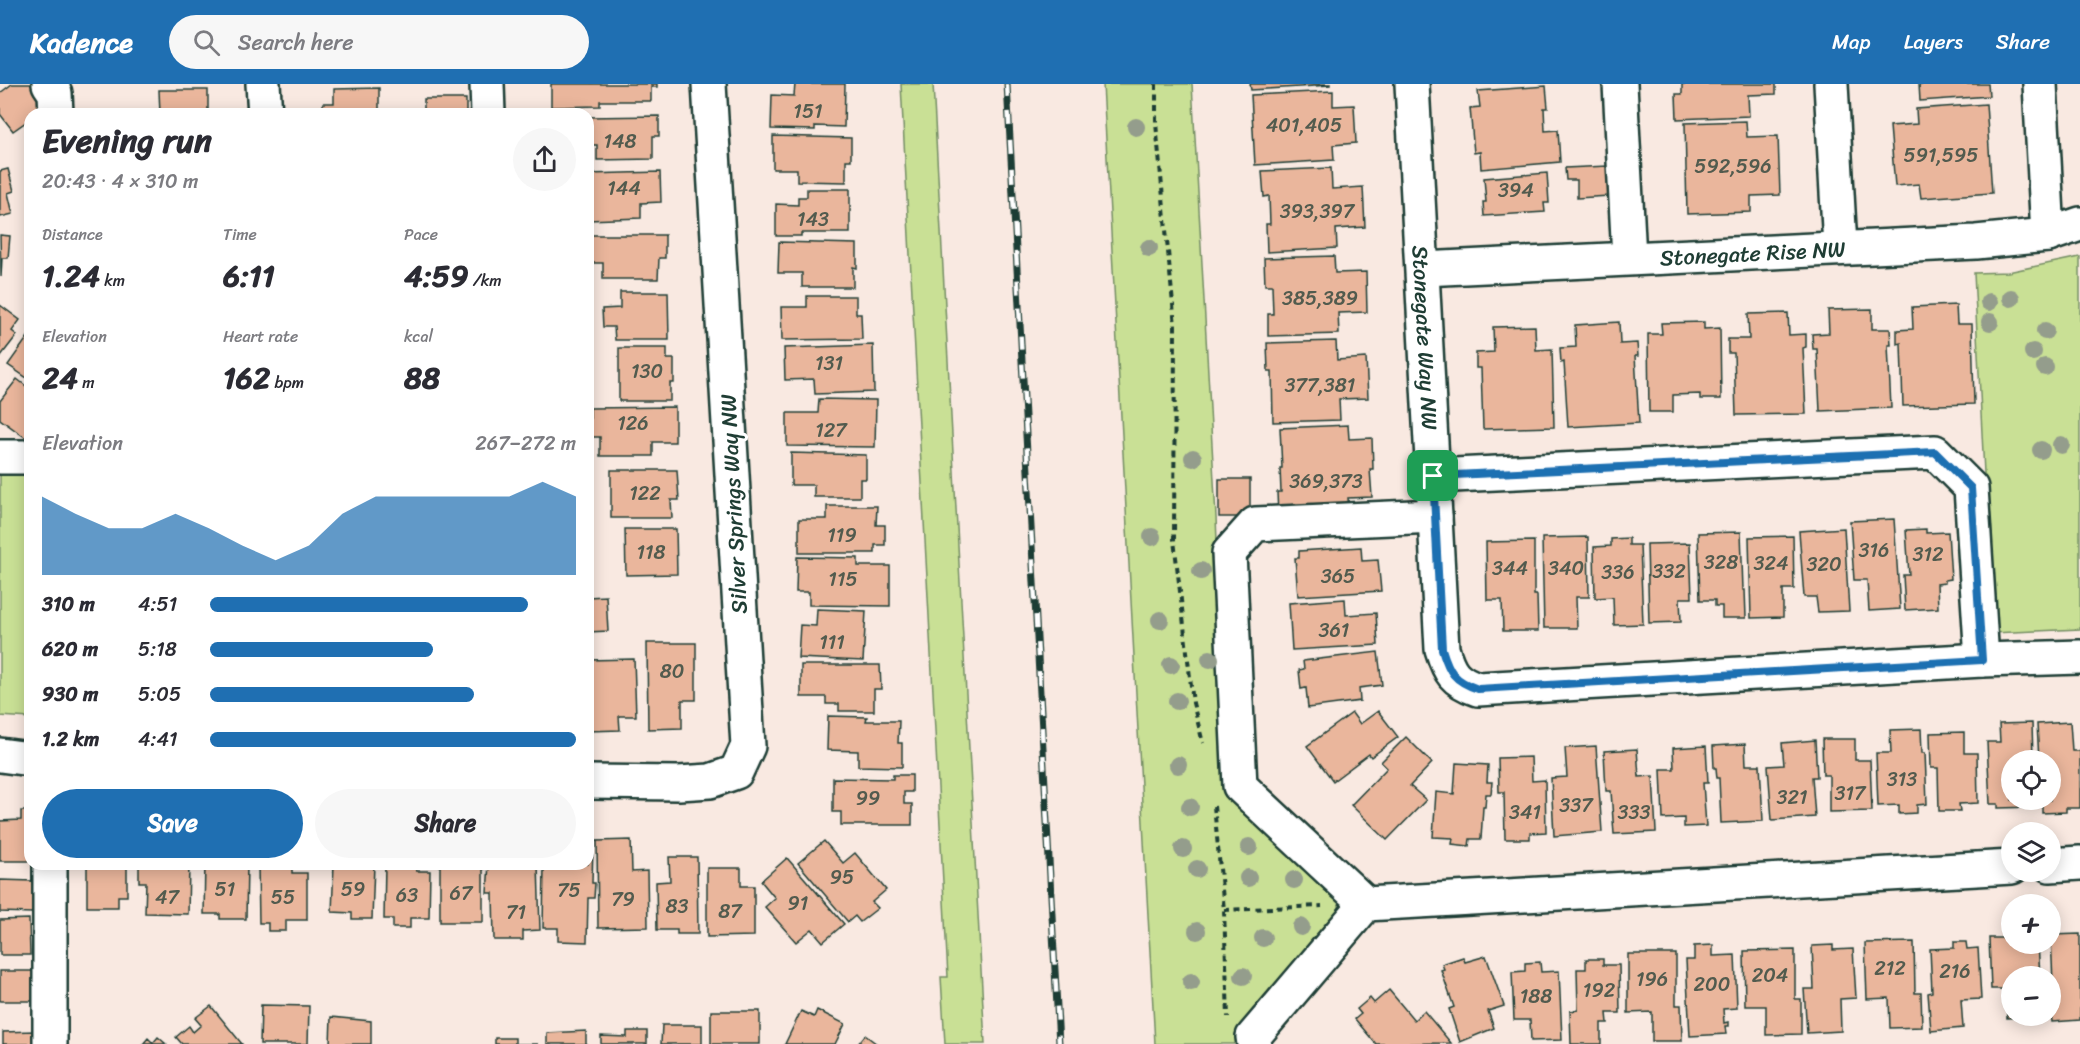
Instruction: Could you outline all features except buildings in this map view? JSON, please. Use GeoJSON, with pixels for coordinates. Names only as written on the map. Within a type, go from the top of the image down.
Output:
{"type":"FeatureCollection","features":[{"type":"Feature","properties":{"kind":"street"},"geometry":{"type":"LineString","coordinates":[[49,84],[55,93],[56,108]]}},
{"type":"Feature","properties":{"kind":"street"},"geometry":{"type":"LineString","coordinates":[[263,84],[265,108]]}},
{"type":"Feature","properties":{"kind":"street"},"geometry":{"type":"LineString","coordinates":[[487,84],[488,108]]}},
{"type":"Feature","properties":{"kind":"street","name":"Silver Springs Way NW"},"geometry":{"type":"LineString","coordinates":[[594,782],[710,781],[736,771],[748,746],[709,84]]}},
{"type":"Feature","properties":{"kind":"street","name":"Stonegate Way NW"},"geometry":{"type":"LineString","coordinates":[[1412,84],[1442,649],[1448,669],[1462,684],[1478,689],[1982,660],[2080,657]]}},
{"type":"Feature","properties":{"kind":"street"},"geometry":{"type":"LineString","coordinates":[[1620,84],[1629,258]]}},
{"type":"Feature","properties":{"kind":"street"},"geometry":{"type":"LineString","coordinates":[[1831,84],[1840,247]]}},
{"type":"Feature","properties":{"kind":"street"},"geometry":{"type":"LineString","coordinates":[[2040,84],[2048,235]]}},
{"type":"Feature","properties":{"kind":"street","name":"Stonegate Rise NW"},"geometry":{"type":"LineString","coordinates":[[1423,268],[1976,242],[2048,235],[2080,224]]}},
{"type":"Feature","properties":{"kind":"street"},"geometry":{"type":"LineString","coordinates":[[1433,476],[1935,452],[1971,488],[1982,660]]}},
{"type":"Feature","properties":{"kind":"street"},"geometry":{"type":"LineString","coordinates":[[0,457],[24,457]]}},
{"type":"Feature","properties":{"kind":"street"},"geometry":{"type":"LineString","coordinates":[[1366,904],[1240,786],[1229,553],[1255,524],[1435,516]]}},
{"type":"Feature","properties":{"kind":"street"},"geometry":{"type":"LineString","coordinates":[[0,755],[24,758]]}},
{"type":"Feature","properties":{"kind":"street"},"geometry":{"type":"LineString","coordinates":[[2061,864],[2080,863]]}},
{"type":"Feature","properties":{"kind":"street"},"geometry":{"type":"LineString","coordinates":[[1254,1044],[1253,1037],[1366,904],[2001,868]]}},
{"type":"Feature","properties":{"kind":"street"},"geometry":{"type":"LineString","coordinates":[[50,870],[50,1044]]}},
{"type":"Feature","properties":{"kind":"path"},"geometry":{"type":"LineString","coordinates":[[1156,84],[1156,134],[1175,326],[1174,540],[1193,703],[1205,749]]}},
{"type":"Feature","properties":{"kind":"path"},"geometry":{"type":"LineString","coordinates":[[1214,804],[1224,910],[1228,1022]]}},
{"type":"Feature","properties":{"kind":"path"},"geometry":{"type":"LineString","coordinates":[[1224,910],[1366,904]]}},
{"type":"Feature","properties":{"kind":"green space"},"geometry":{"type":"Polygon","coordinates":[[[901,84],[933,84],[985,1044],[945,1044],[941,977],[948,977],[901,84]]]}},
{"type":"Feature","properties":{"kind":"green space"},"geometry":{"type":"Polygon","coordinates":[[[1103,84],[1192,84],[1216,517],[1227,788],[1338,891],[1340,919],[1241,1025],[1242,1044],[1155,1044],[1103,84]]]}},
{"type":"Feature","properties":{"kind":"green space"},"geometry":{"type":"Polygon","coordinates":[[[2080,257],[2080,629],[1992,633],[1974,273],[2008,272],[2080,257]]]}},
{"type":"Feature","properties":{"kind":"green space"},"geometry":{"type":"Polygon","coordinates":[[[0,474],[24,474],[24,718],[0,716],[0,474]]]}},
{"type":"Feature","properties":{"kind":"railway"},"geometry":{"type":"LineString","coordinates":[[1007,84],[1059,1044]]}},
{"type":"Feature","properties":{"kind":"route"},"geometry":{"type":"LineString","coordinates":[[1935,452],[1971,488],[1982,660],[1478,689],[1462,684],[1448,669],[1442,649],[1433,476],[1935,452]]}}]}
